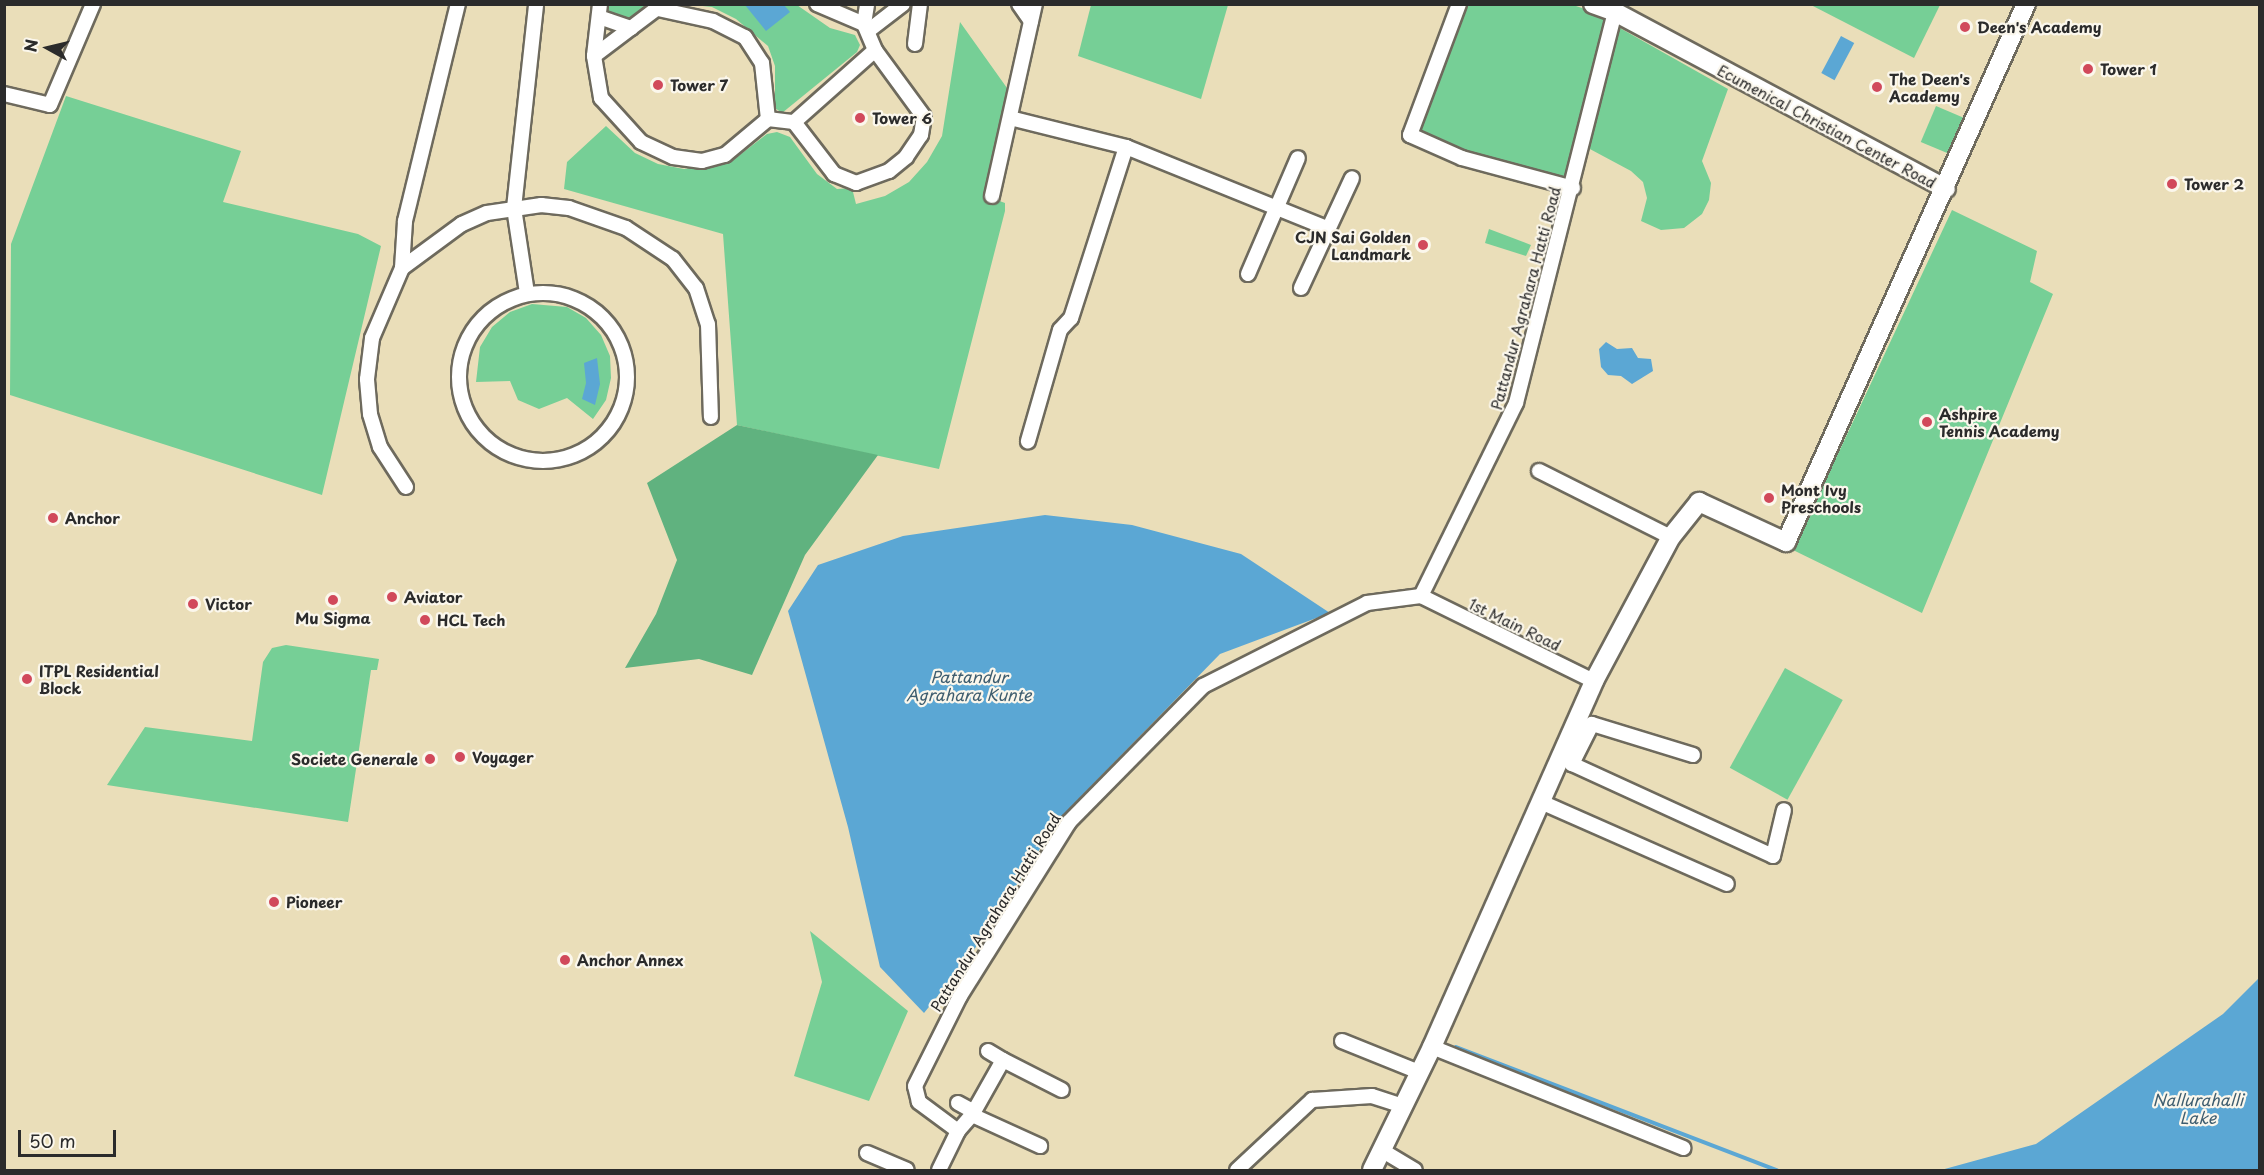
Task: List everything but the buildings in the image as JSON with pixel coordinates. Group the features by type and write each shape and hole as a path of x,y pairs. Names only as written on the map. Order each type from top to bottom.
{"street":[{"path":"4,94 50,105 93,4"},
{"path":"406,487 380,447 370,414 367,379 372,338 402,268 405,221 459,4"},
{"path":"527,293 514,208 537,4"},
{"path":"818,4 836,8 866,27"},
{"path":"631,28 600,11 594,56 601,98 641,142 657,152 702,161 724,155 768,119 794,122 834,174 845,181 868,181 906,157 921,135 924,117 875,50 866,27 867,4"},
{"path":"866,27 903,4"},
{"path":"915,44 920,4"},
{"path":"1019,4 1031,21"},
{"path":"992,196 1035,4"},
{"path":"1459,4 1410,135 1462,159 1573,188"},
{"name":"Ecumenical Christian Center Road","path":"1593,4 1615,12 1946,189 2026,4"},
{"path":"594,56 661,7 713,21 746,37 762,63 768,119"},
{"name":"Pattandur Agrahara Hatti Road","path":"958,1131 919,1102 915,1086 919,1072 984,957 1069,822 1097,790 1172,714 1216,677 1367,603 1421,596 1516,403 1573,188 1615,12"},
{"path":"794,122 875,50"},
{"path":"1010,118 1126,147 1329,229"},
{"path":"1028,441 1060,330 1071,318 1126,147"},
{"path":"1248,274 1298,158"},
{"path":"1301,288 1352,178"},
{"path":"1784,810 1773,856 1572,764 1576,740 1594,681 1671,537 1699,502 1786,542 1946,189"},
{"path":"402,268 462,224 487,213 514,208 541,205 599,216 626,228 673,259 696,288 708,324 711,417"},
{"path":"553,292 578,299 592,309 615,333 625,357 627,383 621,408 608,431 589,448 565,459 538,462 512,456 489,442 477,428 460,396 459,369 465,343 480,320 502,303 527,293 553,292"},
{"path":"1539,471 1671,537"},
{"name":"1st Main Road","path":"1421,596 1594,681"},
{"path":"1372,1170 1432,1047 1541,802 1576,740 1592,724 1693,755"},
{"path":"1541,802 1727,884"},
{"path":"1342,1041 1419,1072"},
{"path":"1432,1047 1683,1148"},
{"path":"988,1051 1062,1090"},
{"path":"939,1170 958,1131 973,1114 1004,1060"},
{"path":"1237,1170 1312,1100 1372,1096 1403,1106"},
{"path":"958,1103 973,1114 1040,1146"},
{"path":"1383,1151 1415,1170"},
{"path":"867,1153 907,1170"}],"green space":[{"path":"1811,4 1940,5 1914,58"},
{"path":"607,5 657,5 632,21 611,15"},
{"path":"693,5 797,5 830,28 855,35 860,45 857,52 782,113 775,108 775,66 768,46 736,19 712,7"},
{"path":"1091,5 1228,5 1201,99 1078,56"},
{"path":"1468,5 1573,5 1609,17 1566,180 1466,154 1419,135"},
{"path":"960,22 1007,88 983,195 1005,203 1005,211 939,469 737,425 723,234 564,189 567,162 606,126 635,153 658,164 684,169 732,161 767,134 777,132 790,137 817,174 837,189 852,188 856,204 885,196 909,182 927,162 942,136"},
{"path":"1618,27 1728,89 1702,161 1711,183 1709,200 1702,214 1684,228 1661,230 1641,221 1647,198 1643,182 1631,171 1588,148"},
{"path":"66,96 241,151 223,202 358,234 381,246 322,495 10,395 11,244"},
{"path":"1936,106 1964,118 1948,154 1921,142"},
{"name":"Ashpire Tennis Academy","path":"1952,210 2037,251 2030,282 2053,294 1922,613 1793,550"},
{"path":"1489,229 1531,245 1526,256 1485,243"},
{"path":"532,304 567,307 586,318 601,335 610,356 611,378 606,400 593,419 567,398 539,409 518,400 510,381 476,382 480,347 492,327 510,312"},
{"path":"737,425 878,455 805,555 752,675 699,659 625,668 656,614 677,560 647,483"},
{"path":"286,645 379,659 377,670 371,670 348,822 107,785 145,727 252,741 263,662 272,648"},
{"path":"1785,668 1843,700 1787,800 1730,768"},
{"path":"810,931 908,1011 869,1101 794,1076 822,982"}],"water":[{"path":"745,5 784,5 790,12 766,31"},
{"path":"1841,36 1854,43 1835,80 1821,73"},
{"path":"1606,342 1617,349 1632,348 1638,358 1651,359 1653,371 1632,384 1621,376 1608,375 1601,367 1599,349"},
{"path":"597,358 600,384 595,405 582,399 586,383 584,363"},
{"name":"Pattandur Agrahara Kunte","path":"1045,515 1132,525 1241,554 1330,613 1220,654 1060,818 970,956 924,1013 880,967 848,827 788,611 818,565 903,536"},
{"name":"Nallurahalli Lake","path":"2259,978 2259,1170 1941,1170 2036,1144 2223,1014"}],"waterway":[{"path":"1456,1047 1777,1170"}],"place":[{"name":"Deen's Academy","path":"1965,27"},
{"name":"Tower 1","path":"2088,69"},
{"name":"Tower 7","path":"658,85"},
{"name":"The Deen's Academy","path":"1877,87"},
{"name":"Tower 6","path":"860,118"},
{"name":"Tower 2","path":"2172,184"},
{"name":"CJN Sai Golden Landmark","path":"1423,245"},
{"name":"Ashpire Tennis Academy","path":"1927,422"},
{"name":"Mont Ivy Preschools","path":"1769,498"},
{"name":"Anchor","path":"53,518"},
{"name":"Aviator","path":"392,597"},
{"name":"Mu Sigma","path":"333,600"},
{"name":"Victor","path":"193,604"},
{"name":"HCL Tech","path":"425,620"},
{"name":"ITPL Residential Block","path":"27,679"},
{"name":"Voyager","path":"460,757"},
{"name":"Societe Generale","path":"430,759"},
{"name":"Pioneer","path":"274,902"},
{"name":"Anchor Annex","path":"565,960"}]}
